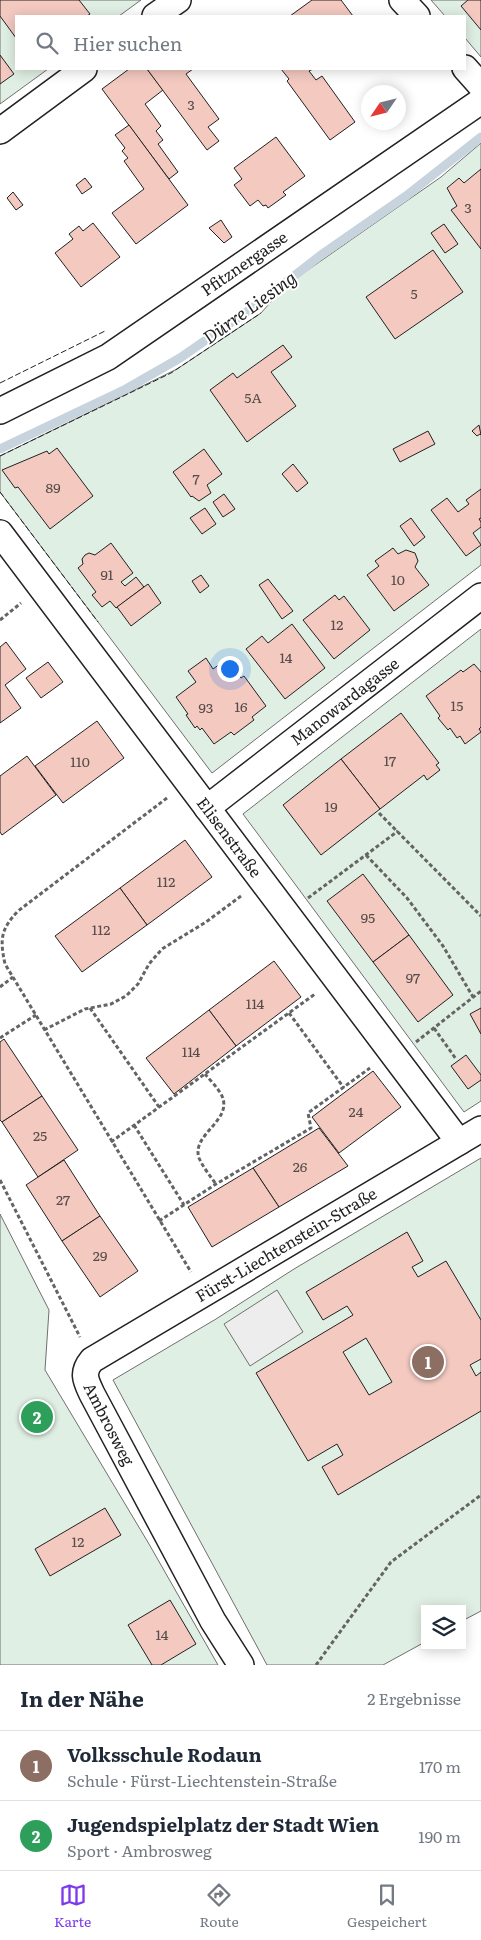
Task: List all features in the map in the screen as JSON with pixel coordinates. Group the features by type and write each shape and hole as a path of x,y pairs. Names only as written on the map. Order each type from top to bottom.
{"street":[{"path":"157,15 178,0"},
{"path":"402,0 416,15"},
{"path":"466,69 481,86"},
{"path":"0,131 83,70"},
{"name":"Pfitznergasse","path":"0,411 108,358 481,101"},
{"name":"Elisenstraße","path":"0,533 459,1142"},
{"name":"Manowardagasse","path":"207,808 481,596"},
{"name":"Fürst-Liechtenstein-Straße","path":"92,1360 481,1129"},
{"name":"Ambrosweg","path":"92,1360 86,1367 85,1378 92,1394 213,1621 241,1665"}],"path":[{"path":"188,783 18,911 8,921 2,932 1,947 5,964 12,977 203,1293"},
{"path":"379,813 481,916"},
{"path":"286,913 398,831"},
{"path":"366,855 407,898 443,946 473,997"},
{"path":"44,1030 90,1008 111,1004 126,996 138,984 149,964 162,949 222,910 261,880"},
{"path":"0,987 12,977"},
{"path":"111,1142 336,979"},
{"path":"159,1221 216,1184 311,1128 308,1113 434,1028 481,991"},
{"path":"90,1008 160,1106"},
{"path":"289,1013 344,1088"},
{"path":"0,1038 36,1015"},
{"path":"434,1028 456,1059"},
{"path":"205,1074 222,1097 220,1116 214,1126 203,1137 198,1153 204,1168 216,1184"},
{"path":"134,1125 184,1205"},
{"name":"Ambrosweg","path":"0,1180 92,1360"},
{"path":"316,1665 391,1562 481,1495"}],"green space":[{"path":"0,0 141,0 120,15 15,15 15,70 47,70 0,104"},
{"path":"431,0 481,0 481,57 466,39 466,15 444,15"},
{"path":"481,143 481,565 212,773 0,492 0,456 177,369 261,313 285,286 441,177"},
{"path":"481,629 481,1101 464,1112 243,814"},
{"path":"481,1158 481,1611 466,1619 466,1605 421,1605 421,1644 383,1665 267,1665 113,1380 216,1319 294,1269"},
{"path":"0,1214 49,1310 45,1370 149,1544 218,1665 0,1665"}],"shaded area":[{"path":"277,1290 303,1332 250,1366 224,1324"}],"building":[{"path":"0,0 79,0 90,14 15,15 15,37 0,16"},
{"path":"312,0 341,0 352,15 291,15"},
{"path":"468,0 481,0 481,30 461,6"},
{"path":"0,55 14,74 0,84"},
{"path":"128,70 148,70 163,90 145,104 161,126 156,131 163,140 158,144 178,172 169,179 102,89"},
{"path":"148,70 192,70 186,74 219,119 208,127 219,141 207,150"},
{"path":"282,70 311,70 309,71 316,80 322,76 355,122 330,140 287,81 289,79"},
{"path":"129,125 188,205 136,244 112,213 144,189 124,161 128,158 122,151 125,148 115,135"},
{"path":"276,137 305,176 283,192 286,195 268,208 266,205 263,206 258,200 250,206 234,185 242,179 234,168"},
{"path":"481,169 481,249 451,210 457,206 447,188 459,178 464,183"},
{"path":"85,178 92,187 82,194 76,185"},
{"path":"13,192 23,205 16,210 7,198"},
{"path":"221,220 232,237 224,243 209,228"},
{"path":"93,223 120,257 81,287 55,253 73,239 69,234 79,226 83,231"},
{"path":"444,224 458,244 445,253 431,233"},
{"path":"433,250 463,292 395,339 366,297"},
{"path":"283,345 292,357 271,372 296,406 247,442 210,390 233,373 237,378"},
{"path":"479,425 481,435 477,436 472,431"},
{"path":"428,431 435,444 400,462 393,449"},
{"path":"57,448 93,496 50,529 18,487 15,488 2,470 47,451 49,454"},
{"path":"204,449 222,474 207,485 211,493 199,501 191,497 173,472"},
{"path":"293,464 308,483 297,492 282,474"},
{"path":"481,489 481,518 479,519 481,527 473,533 481,545 466,556 431,510 447,498 458,512 469,504 466,500"},
{"path":"224,494 235,509 223,517 213,502"},
{"path":"205,508 216,524 202,534 190,518"},
{"path":"411,518 425,537 414,546 400,526"},
{"path":"111,543 133,573 121,582 125,586 136,577 144,587 116,608 110,601 102,607 92,595 96,592 78,568 83,564 82,559 85,555 89,553 95,555"},
{"path":"393,548 398,554 406,550 415,553 418,561 415,567 429,585 394,611 367,575 379,566 375,561"},
{"path":"201,575 209,586 200,593 192,581"},
{"path":"268,579 293,611 282,619 259,585"},
{"path":"148,584 161,603 131,626 117,607"},
{"path":"335,595 339,600 344,596 370,630 334,659 303,620"},
{"path":"292,624 325,668 285,699 246,649 262,636 268,643"},
{"path":"6,642 26,669 5,685 21,708 0,723 0,647"},
{"path":"206,658 213,669 227,659 241,678 244,676 266,706 252,717 254,720 234,735 231,732 214,744 202,728 200,730 197,726 195,728 176,697 196,682 188,671"},
{"path":"48,662 63,682 41,698 26,678"},
{"path":"474,664 481,672 481,727 479,729 481,732 465,744 460,736 457,738 450,728 448,730 438,718 440,716 426,696 461,670 463,672"},
{"path":"401,713 439,763 436,765 440,770 427,780 424,775 380,809 341,759"},
{"path":"97,721 124,758 63,803 35,766"},
{"path":"27,756 56,795 2,835 0,832 0,776"},
{"path":"341,759 380,809 321,855 283,805"},
{"path":"185,840 212,877 147,925 120,888"},
{"path":"363,874 409,935 373,962 327,901"},
{"path":"120,888 147,925 82,972 55,936"},
{"path":"409,935 453,995 418,1022 373,962"},
{"path":"274,961 301,997 236,1046 209,1010"},
{"path":"481,1008 481,1034 470,1014"},
{"path":"209,1010 236,1046 174,1094 146,1058"},
{"path":"4,1039 42,1096 2,1122 0,1120 0,1042"},
{"path":"466,1055 481,1075 481,1080 468,1089 451,1066"},
{"path":"373,1071 401,1107 339,1153 312,1117"},
{"path":"42,1096 78,1150 38,1177 2,1122"},
{"path":"319,1128 348,1166 279,1207 253,1168"},
{"path":"64,1160 100,1216 62,1241 26,1185"},
{"path":"253,1168 279,1207 212,1247 188,1207"},
{"path":"100,1216 138,1271 100,1297 62,1241"},
{"path":"407,1232 423,1261 412,1267 418,1277 446,1261 481,1320 481,1359 470,1365 476,1376 481,1372 481,1411 338,1495 322,1467 343,1455 337,1444 308,1461 256,1373 353,1315 347,1306 323,1320 306,1292","holes":["366,1338 392,1382 369,1395 343,1352"]},
{"path":"105,1508 121,1535 50,1576 35,1549"},
{"path":"170,1600 196,1644 161,1665 152,1665 128,1625"}],"waterway":[{"name":"Dürre Liesing","path":"0,449 126,389 180,358 258,304 321,255 406,196 481,137"}],"fence":[{"path":"0,456 171,373 261,313"},
{"path":"0,383 105,331"},
{"path":"0,492 98,622"}],"place":[{"name":"Volksschule Rodaun","path":"428,1362"},
{"name":"Jugendspielplatz der Stadt Wien","path":"37,1417"}]}
